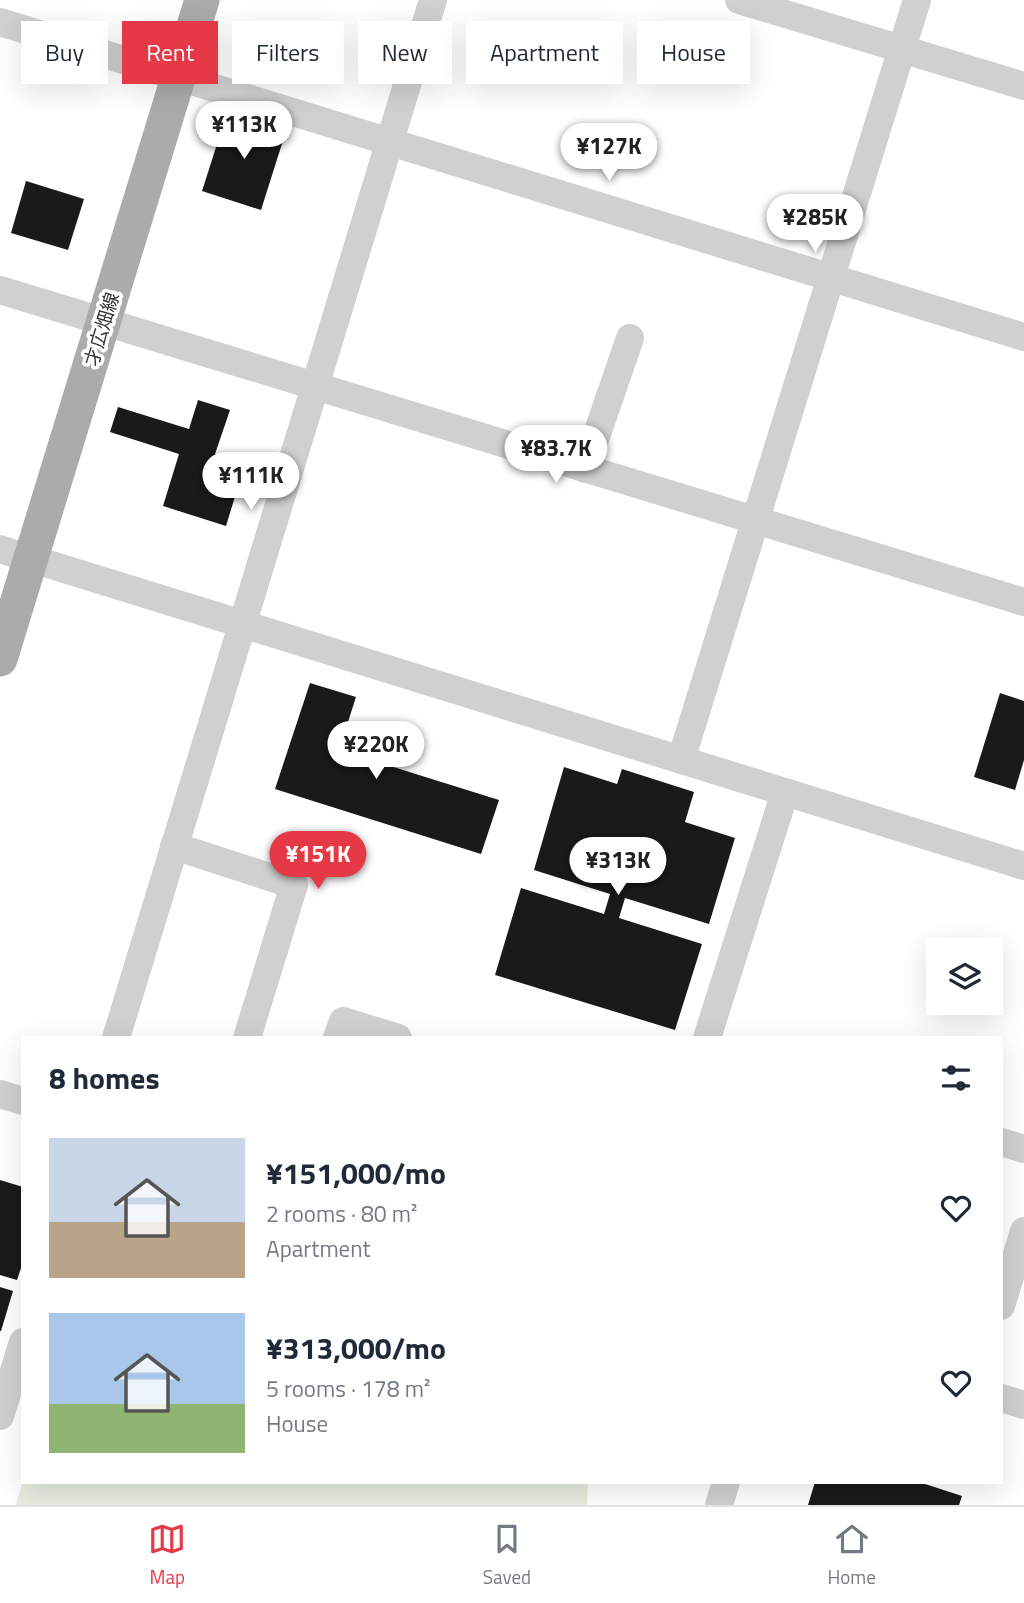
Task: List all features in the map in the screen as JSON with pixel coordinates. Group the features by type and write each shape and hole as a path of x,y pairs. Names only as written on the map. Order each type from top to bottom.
{"main road":[{"name":"才広畑線","path":"196,21 202,0"},
{"name":"才広畑線","path":"0,659 15,554 103,322 177,84"}],"street":[{"path":"117,1036 433,0"},
{"path":"739,0 1024,86"},
{"path":"681,760 833,278 917,0"},
{"path":"0,22 122,59"},
{"path":"205,84 1024,337"},
{"path":"0,290 1024,602"},
{"path":"585,468 630,338"},
{"path":"15,554 1024,866"},
{"path":"708,1036 785,792"},
{"path":"174,846 294,885 248,1036"},
{"path":"338,1036 344,1021 392,1036"},
{"path":"0,1094 21,1100"},
{"path":"1003,1143 1024,1149"},
{"path":"1003,1299 1021,1248"},
{"path":"0,1416 21,1348"},
{"path":"1003,1399 1024,1405"},
{"path":"719,1505 725,1484"}],"shaded area":[{"path":"22,1484 588,1484 587,1505 16,1505"}],"building":[{"path":"227,113 286,131 261,210 202,191"},
{"path":"26,181 84,199 68,250 11,233"},
{"path":"198,400 230,410 215,454 245,464 226,526 163,506 179,454 110,432 118,407 189,429"},
{"path":"310,683 356,697 339,750 499,800 481,854 275,789"},
{"path":"1000,693 1024,701 1024,760 1015,790 974,777"},
{"path":"564,767 617,784 622,769 694,792 685,822 735,838 709,924 625,898 619,918 702,944 675,1030 495,975 521,888 604,914 610,894 534,870"},
{"path":"0,1180 21,1186 21,1268 17,1280 0,1275"},
{"path":"0,1287 13,1291 1,1331 0,1331"},
{"path":"814,1484 925,1484 962,1496 959,1505 808,1505"}]}
